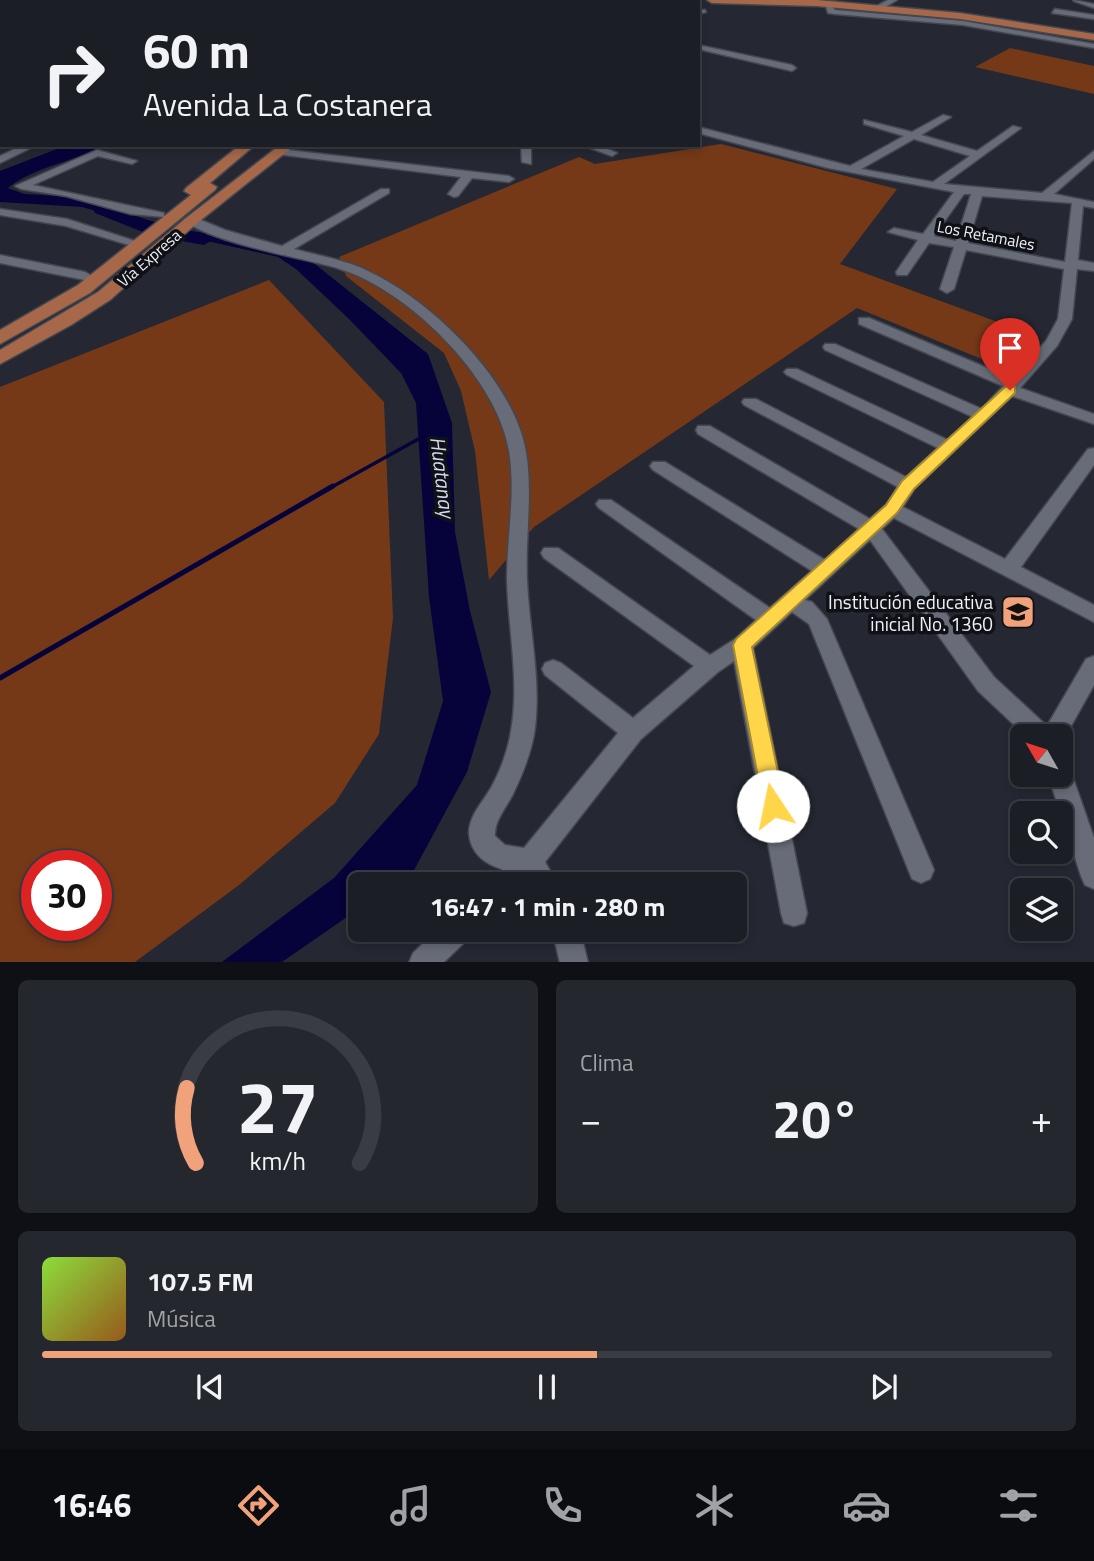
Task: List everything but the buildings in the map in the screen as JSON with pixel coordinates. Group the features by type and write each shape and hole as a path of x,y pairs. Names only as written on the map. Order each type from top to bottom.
{"main road":[{"path":"712,0 877,8 978,18 1094,37"},
{"name":"Vía Expresa","path":"176,218 247,147"},
{"name":"Vía Expresa","path":"0,338 84,289 263,147"},
{"name":"Vía Expresa","path":"0,328 143,243 282,147"},
{"name":"Vía Expresa","path":"0,350 96,293 143,243"},
{"name":"Vía Expresa","path":"0,358 104,296 143,243"}],"street":[{"path":"877,8 894,0"},
{"path":"1051,23 1058,0"},
{"path":"1076,0 1094,6"},
{"path":"827,4 831,11 835,12 963,23 1094,46"},
{"path":"1055,11 1094,17"},
{"path":"700,47 792,68"},
{"path":"853,169 946,117"},
{"path":"867,122 978,155"},
{"path":"936,185 1016,128"},
{"path":"518,872 633,732 710,666 742,645 892,509 908,485 1012,387 1052,343 1065,319 1082,204 1046,195 961,190 853,169 700,131"},
{"path":"0,160 28,147"},
{"path":"108,147 21,186 67,193 131,211 176,218 227,236 348,267 368,276 419,310 463,353 493,393 505,415 516,446 519,471 517,580 526,691 525,713 515,761 495,804 482,824 483,843 499,856 529,862 536,872"},
{"path":"282,147 509,179"},
{"path":"526,147 527,162"},
{"path":"593,147 612,153"},
{"path":"97,153 132,161"},
{"path":"1046,195 1094,153"},
{"path":"69,165 91,171"},
{"path":"454,194 469,174"},
{"path":"902,272 961,190"},
{"path":"284,250 385,191"},
{"path":"947,289 978,191"},
{"path":"0,212 67,223 143,243"},
{"name":"Los Retamales","path":"894,232 1094,267"},
{"path":"0,259 85,276"},
{"path":"864,321 1012,387 1094,419"},
{"path":"830,347 984,416"},
{"path":"792,372 950,447"},
{"path":"750,402 908,485"},
{"path":"704,430 870,527 986,684 1029,724"},
{"path":"1008,570 1094,453"},
{"path":"659,466 826,570"},
{"path":"605,504 769,618"},
{"path":"892,509 1094,614"},
{"path":"551,553 710,666"},
{"path":"789,603 805,608 817,619 921,870"},
{"path":"742,645 794,913"},
{"path":"1060,724 1094,665"},
{"path":"553,669 633,732"},
{"path":"1064,788 1094,876"},
{"path":"423,962 444,942"},
{"path":"569,942 574,962"}],"shaded area":[{"path":"1010,48 1094,66 1094,94 975,67"},
{"path":"721,144 897,189 840,264 1025,332 994,364 857,308 534,527 489,580 475,451 461,391 444,353 346,276 339,257 579,157 595,164"},
{"path":"269,280 384,402 393,618 379,734 335,803 239,885 135,962 0,962 0,387"}],"water":[{"path":"77,147 101,147 30,174 8,188 24,194 75,197 148,220 311,261 428,354 452,423 455,532 470,611 491,692 467,772 413,872 348,872 348,916 282,962 222,962 334,878 417,785 443,701 429,597 416,403 401,373 296,269 278,257 180,235 82,207 0,202 0,177"}],"waterway":[{"name":"Huatanay","path":"0,177 77,147"},
{"name":"Huatanay","path":"102,209 160,232 204,239"},
{"path":"330,488 422,437"},
{"path":"0,678 333,486"}],"place":[{"name":"Institución educativa inicial No. 1360","path":"1018,612"}],"route":[{"path":"773,806 742,645 892,509 908,485 1010,390"}]}
